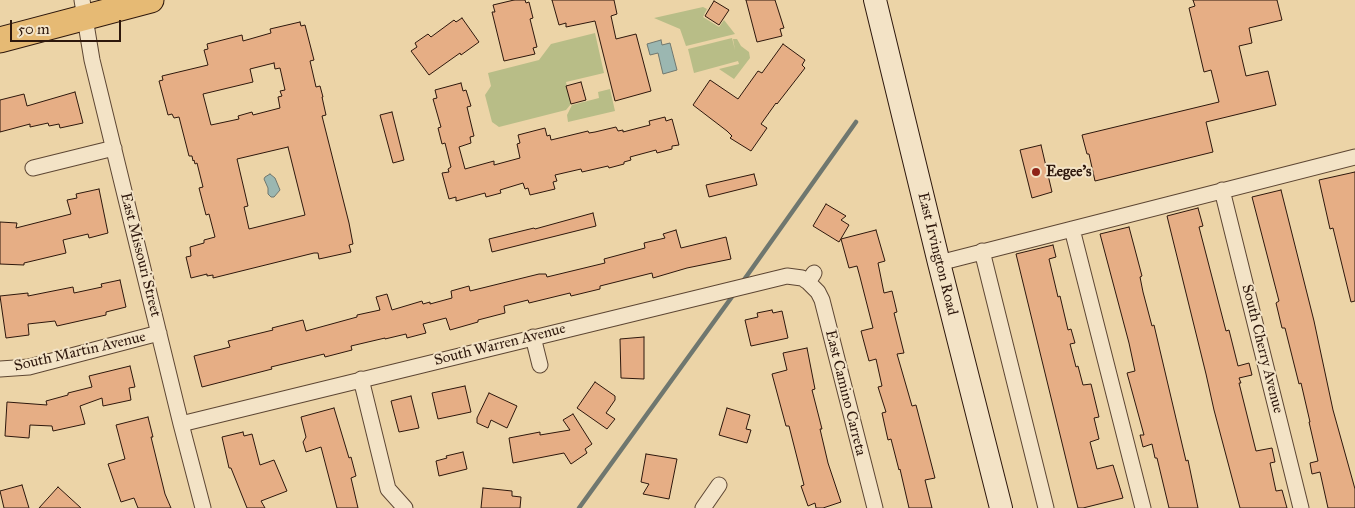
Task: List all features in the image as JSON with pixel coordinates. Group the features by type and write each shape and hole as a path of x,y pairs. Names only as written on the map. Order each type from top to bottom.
{"main road":[{"path":"0,40 83,9 151,0"},
{"name":"East Irvington Road","path":"875,0 1001,508"}],"street":[{"name":"East Missouri Street","path":"83,9 92,60 203,508"},
{"path":"33,168 114,148"},
{"path":"939,262 1355,157"},
{"name":"South Cherry Avenue","path":"1222,190 1301,508"},
{"path":"1072,229 1143,508"},
{"path":"982,251 1046,508"},
{"name":"South Warren Avenue","path":"181,424 787,276 811,277"},
{"name":"East Camino Carreta","path":"811,277 822,300 875,508"},
{"name":"South Martin Avenue","path":"0,368 29,367 159,333"},
{"path":"533,337 540,366"},
{"path":"361,379 388,489 406,508"},
{"path":"703,508 719,485"}],"green space":[{"path":"703,7 707,9 703,17 719,27 724,20 735,34 686,46 680,29 654,18"},
{"path":"595,33 604,73 566,82 571,104 566,110 499,127 492,122 485,95 491,86 488,73 539,60 551,44"},
{"path":"732,38 735,50 733,39 737,39 741,46 749,52 750,58 734,79 719,69 739,64 738,61 694,73 688,49"},
{"path":"610,89 615,111 568,122 567,115 572,105 599,98 598,92"}],"water":[{"path":"661,40 662,45 670,43 677,70 663,74 658,53 650,55 647,44"},
{"path":"270,174 275,178 280,190 274,197 268,194 268,188 264,179"}],"building":[{"path":"514,0 529,2 533,18 530,19 537,47 533,48 535,54 504,61 492,12 495,12 493,5"},
{"path":"552,0 614,0 617,14 611,16 616,39 636,34 651,91 615,101 595,21 566,27 566,23 559,25"},
{"path":"746,0 775,0 784,28 780,29 782,36 757,42"},
{"path":"1193,0 1277,0 1282,20 1249,28 1252,43 1239,46 1246,76 1268,71 1276,105 1206,122 1213,152 1095,181 1089,154 1087,154 1082,135 1219,102 1211,70 1204,72 1189,8 1195,6"},
{"path":"714,1 729,10 719,25 705,16"},
{"path":"462,18 479,42 429,75 411,51 417,47 415,43 428,34 431,37 454,20 456,22"},
{"path":"300,22 301,26 305,25 314,60 310,61 316,87 320,86 323,97 326,115 322,116 349,223 353,244 349,245 351,252 319,259 318,253 314,253 213,278 213,275 207,276 207,274 191,278 186,257 191,256 190,247 215,237 209,214 206,215 199,188 203,187 197,163 195,164 192,156 189,156 179,117 174,118 172,114 168,115 159,81 163,80 162,76 208,65 204,50 208,49 207,44 242,35 243,41 271,33 270,29","holes":["274,63 275,69 280,68 285,90 280,91 282,96 278,97 280,108 253,115 252,112 238,116 239,119 211,125 203,94 253,82 250,69","288,147 305,215 249,229 244,207 248,206 237,159"]},
{"path":"783,44 805,60 802,65 805,68 761,124 767,128 751,151 730,138 732,136 727,131 693,105 710,80 738,99 758,71 762,73"},
{"path":"581,82 586,100 571,104 566,86"},
{"path":"461,83 463,91 466,90 471,106 467,107 474,136 470,137 471,143 459,147 465,169 494,161 494,165 520,158 517,144 520,143 518,135 545,128 547,136 550,135 551,140 588,131 589,133 616,127 618,131 623,130 623,132 650,125 649,121 665,117 666,121 672,119 679,145 657,153 656,150 630,157 631,160 624,162 624,164 609,168 608,166 582,172 581,169 555,175 557,181 553,182 555,189 530,195 528,188 525,189 523,183 500,190 501,193 486,197 485,193 456,201 456,197 449,199 442,173 449,172 448,169 451,167 445,143 442,144 438,128 441,127 433,99 437,98 435,90"},
{"path":"75,92 83,123 60,128 59,124 49,126 48,123 30,127 30,124 0,132 0,100 24,94 27,106"},
{"path":"392,112 404,160 393,163 380,115"},
{"name":"Eegee's","path":"1041,145 1052,192 1032,198 1020,150"},
{"path":"1355,172 1355,301 1351,302 1333,228 1330,229 1319,180"},
{"path":"754,174 757,185 709,197 706,185"},
{"path":"99,189 108,233 89,238 88,234 63,240 66,253 24,263 24,265 0,264 0,222 17,223 16,228 71,214 67,200 77,198 76,194"},
{"path":"1281,190 1314,321 1333,410 1355,489 1355,508 1328,508 1320,472 1312,474 1310,463 1318,461 1310,422 1285,328 1282,328 1276,303 1279,301 1252,197"},
{"path":"826,204 846,216 841,220 849,225 839,242 813,226"},
{"path":"1198,208 1203,226 1199,227 1226,331 1229,330 1238,366 1249,363 1252,375 1239,378 1241,383 1239,383 1256,451 1272,448 1275,462 1270,463 1276,491 1282,490 1287,508 1240,508 1167,216"},
{"path":"593,213 596,226 492,252 489,239"},
{"path":"1129,227 1142,276 1140,277 1143,292 1152,326 1154,325 1198,508 1169,508 1152,444 1143,447 1140,435 1144,435 1127,373 1135,371 1100,234"},
{"path":"676,230 681,248 726,237 731,259 687,268 653,278 652,273 600,286 600,289 571,296 570,293 529,303 528,300 504,306 505,313 450,330 446,318 423,324 426,333 407,338 406,334 351,346 352,350 325,357 324,354 271,367 272,369 202,387 194,356 230,347 228,341 273,330 272,328 303,320 306,331 357,317 357,315 380,310 376,297 387,294 392,310 422,301 423,304 430,302 430,304 452,298 451,291 469,286 470,291 539,274 546,274 547,277 605,263 604,259 645,248 644,243 665,238 663,234"},
{"path":"876,230 885,261 878,263 884,293 892,291 897,312 894,313 904,353 897,354 912,406 916,405 935,478 925,480 932,508 909,508 900,469 891,439 888,440 882,413 886,412 878,387 882,386 876,359 869,361 861,331 873,328 857,266 849,268 841,239"},
{"path":"1053,245 1056,257 1049,259 1068,330 1071,329 1075,343 1070,344 1076,367 1078,366 1083,385 1091,384 1099,417 1094,418 1099,439 1090,442 1097,469 1113,465 1123,498 1083,508 1078,508 1016,254"},
{"path":"120,280 126,307 106,312 106,315 57,326 55,321 28,324 29,335 6,338 0,296 28,293 28,296 73,287 74,293 102,287 101,284"},
{"path":"772,310 773,313 782,311 788,338 751,346 745,320 758,317 757,313"},
{"path":"644,337 644,379 621,378 620,339"},
{"path":"807,348 815,389 812,390 822,429 820,429 828,463 841,502 823,508 816,508 815,503 808,506 801,486 804,485 789,426 786,426 772,374 787,370 783,353"},
{"path":"130,366 135,387 129,388 131,400 103,406 102,398 80,406 85,424 53,431 52,426 30,425 29,438 5,436 7,402 47,405 46,401 92,387 89,376"},
{"path":"595,382 615,396 615,400 606,413 615,419 607,429 577,408"},
{"path":"465,386 471,412 438,419 432,393"},
{"path":"489,393 517,406 507,428 491,420 488,428 477,423 477,418"},
{"path":"411,396 419,428 399,432 391,401"},
{"path":"334,408 356,476 351,478 358,508 337,508 321,447 306,452 303,442 306,437 301,417"},
{"path":"727,408 750,415 746,429 751,430 747,443 719,435"},
{"path":"573,414 592,444 585,449 587,453 571,464 564,453 513,463 509,438 540,432 540,435 570,430 563,420"},
{"path":"148,417 165,494 171,508 138,508 134,498 121,502 108,464 125,459 116,425"},
{"path":"243,432 244,436 252,434 260,465 274,460 287,491 261,501 265,508 247,508 231,468 229,468 222,437"},
{"path":"463,452 467,469 439,476 436,461 447,458 446,456"},
{"path":"646,454 677,459 669,499 643,494 649,484 641,482"},
{"path":"22,485 29,508 4,508 0,491"},
{"path":"58,487 81,508 39,508"},
{"path":"483,488 512,491 512,496 521,497 520,508 481,508"}],"waterway":[{"path":"741,284 856,122"},
{"path":"579,508 734,294"}],"place":[{"name":"Eegee's","path":"1036,172"}]}
